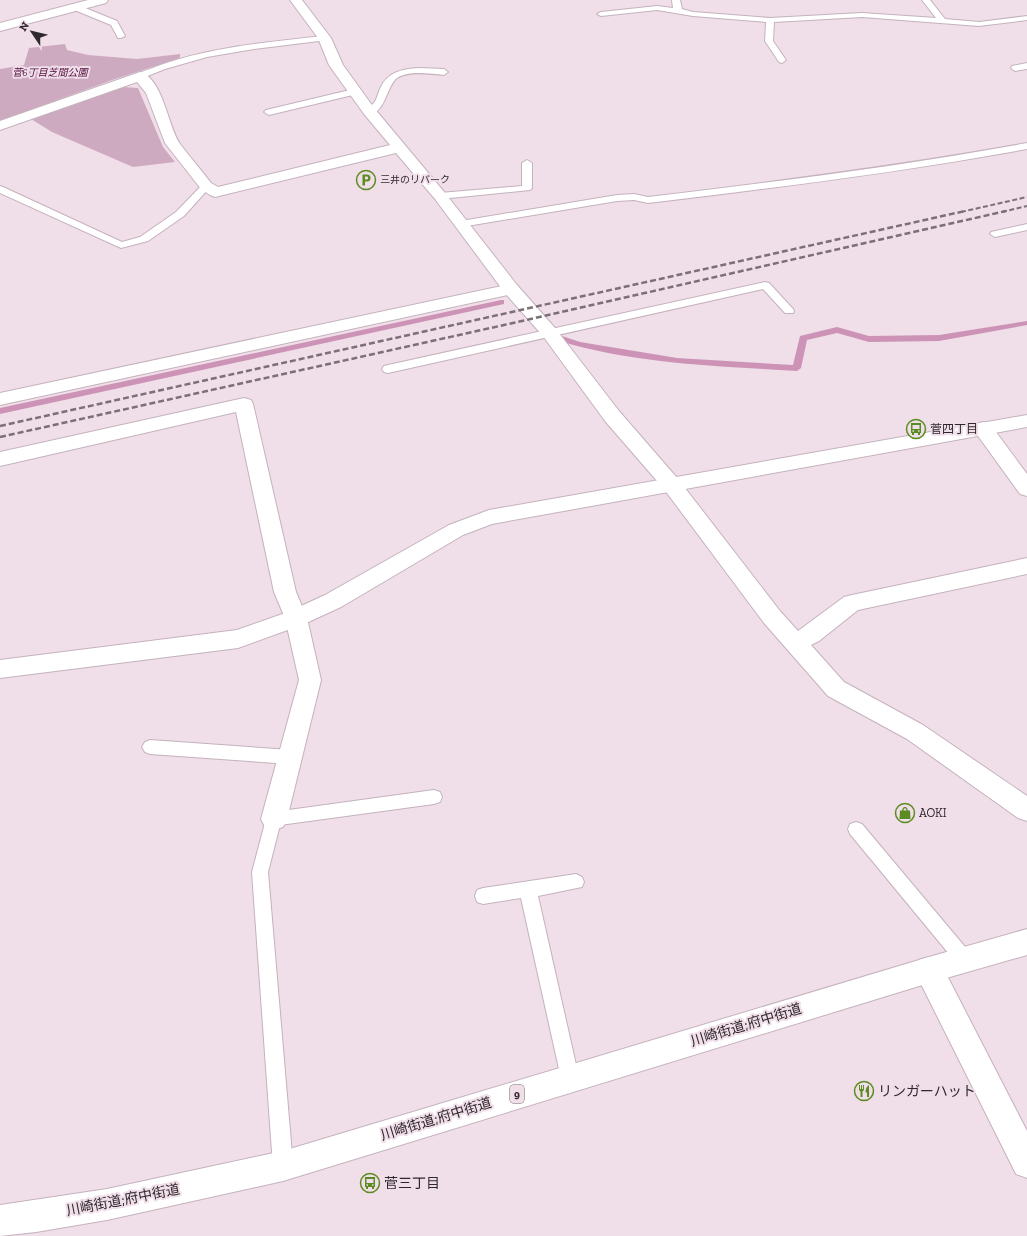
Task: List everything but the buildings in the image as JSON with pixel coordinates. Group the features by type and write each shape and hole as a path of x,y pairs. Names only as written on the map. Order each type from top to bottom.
{"street":[{"path":"0,27 102,0"},
{"path":"296,0 324,38 336,65 354,92 398,148 440,196 511,289 549,332 612,416 671,484 772,617 794,643 836,689 915,732 1027,810"},
{"path":"0,126 140,76 153,92 172,143 206,186 215,192 398,148"},
{"path":"0,399 511,289"},
{"path":"0,459 244,404 284,592 296,618 310,680 274,819"},
{"path":"0,669 238,639 296,618 333,601 456,530 489,518 1027,421"},
{"path":"983,429 1027,489"},
{"path":"794,643 811,635 852,603 1027,566"},
{"name":"川崎街道;府中街道","path":"0,1221 91,1207 283,1166 570,1078 1027,942"},
{"path":"929,970 1027,1163"}],"lane":[{"path":"676,0 678,12"},
{"path":"926,0 943,22"},
{"path":"75,7 114,23 121,36"},
{"path":"601,14 658,8 678,12 770,20 862,15 979,24 1027,18"},
{"path":"770,20 769,41 782,60"},
{"path":"140,76 181,61 216,53 324,38"},
{"path":"1015,68 1027,66"},
{"path":"369,111 378,106 386,82 393,75 410,71 444,72"},
{"path":"269,112 354,92"},
{"path":"461,224 617,198 648,200 748,188 962,159 1027,146"},
{"path":"440,196 527,188 527,163"},
{"path":"0,189 121,245 144,239 150,235 180,214 206,186"},
{"path":"995,234 1027,227"},
{"path":"388,369 765,285 789,311"},
{"path":"150,747 290,757"},
{"path":"283,1166 260,872 274,819 434,797"},
{"path":"856,829 965,960"},
{"path":"484,896 576,882"},
{"path":"528,890 570,1078"}],"green space":[{"name":"菅6丁目芝間公園","path":"65,44 67,50 88,55 137,59 180,54 180,58 115,79 0,121 0,69 24,65 29,48"},
{"path":"123,87 138,88 163,147 175,162 133,167 52,132 31,119"}],"waterway":[{"path":"0,411 501,302"},
{"path":"562,339 579,344 677,361 797,368 803,338 837,330 869,339 939,338 1027,323"}],"railway":[{"path":"961,212 1027,197"},
{"path":"1002,212 1027,206"},
{"path":"0,426 965,211"},
{"path":"0,437 1006,211"}],"place":[{"name":"三井のリパーク","path":"366,180"},
{"name":"菅四丁目","path":"916,429"},
{"name":"AOKI","path":"905,813"},
{"name":"リンガーハット","path":"864,1091"},
{"name":"菅三丁目","path":"370,1183"}]}
